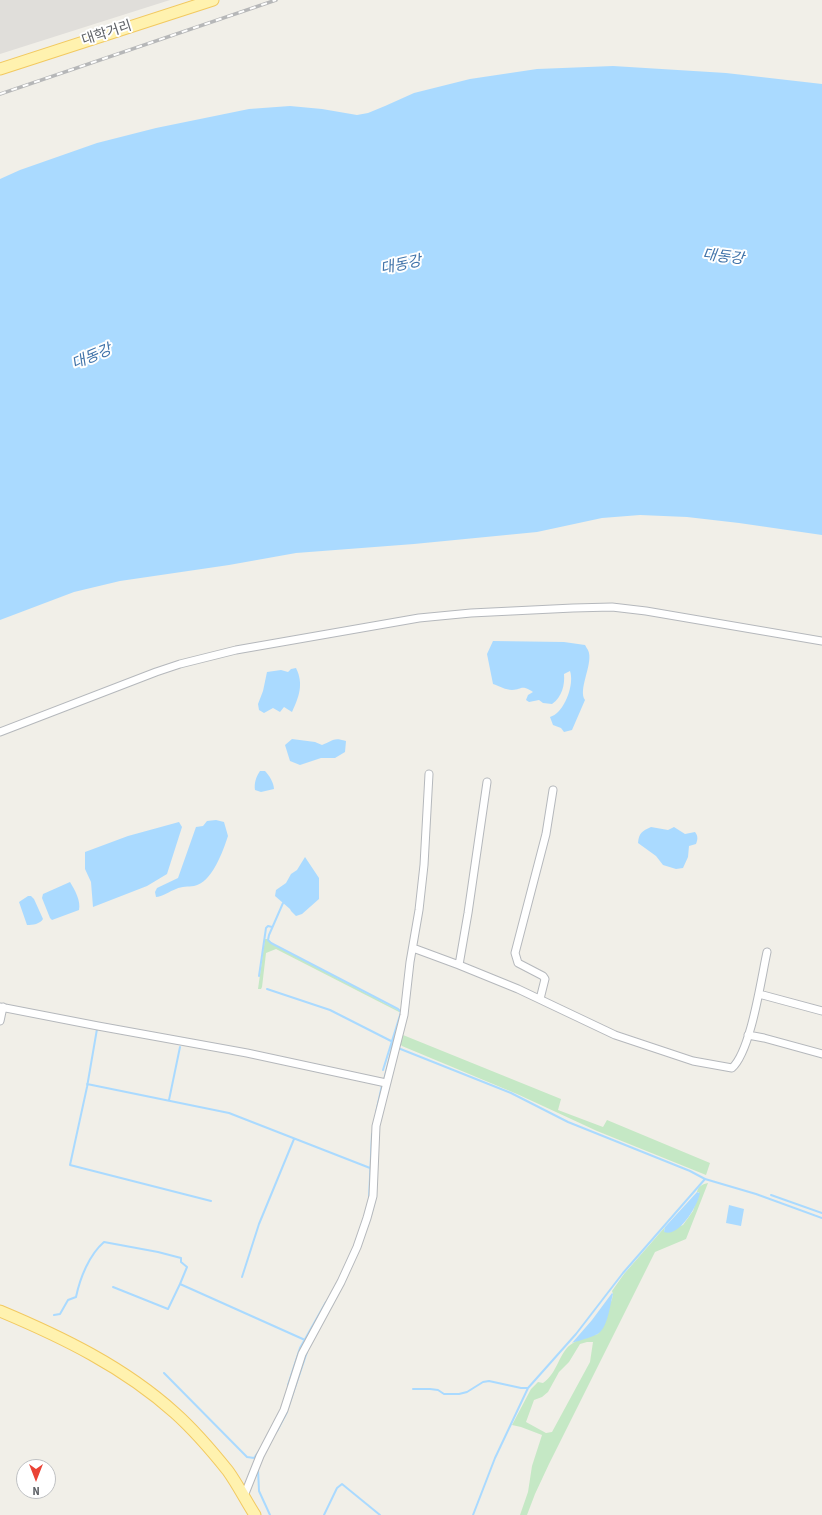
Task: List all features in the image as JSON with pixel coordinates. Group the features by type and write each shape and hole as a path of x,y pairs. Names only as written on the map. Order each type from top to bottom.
{"main road":[{"name":"대학거리","path":"0,69 213,0"},
{"path":"0,1311 86,1350 124,1373 150,1392 175,1413 205,1444 229,1473 255,1515"}],"street":[{"path":"0,732 180,664 236,650 419,618 471,613 612,607 646,610 822,641"},
{"path":"244,1496 260,1456 284,1410 302,1354 341,1282 357,1247 367,1218 372,1196 376,1126 404,1015 412,948 419,910 424,865 428,774"},
{"path":"459,965 487,782"},
{"path":"540,999 545,979 518,963 515,953 546,834 553,790"},
{"path":"412,948 459,965 540,999 615,1035 693,1061 724,1068 732,1068 737,1063 748,1035 759,994 759,986 767,952"},
{"path":"759,994 822,1011"},
{"path":"0,1021 1,1007 247,1053 386,1083"},
{"path":"748,1035 822,1054"}],"shaded area":[{"path":"0,0 170,0 0,54"}],"green space":[{"path":"265,939 400,1011 399,1012 276,949 266,953 262,987 261,989 258,989"},
{"path":"403,1035 561,1099 558,1110 603,1127 607,1120 710,1163 706,1175 597,1131 517,1094 402,1046 400,1044"},
{"path":"708,1183 686,1239 655,1252 549,1464 527,1515 520,1515 528,1492 532,1466 542,1435 512,1425 531,1389 538,1382 543,1383 548,1379 568,1347 588,1336 598,1334 612,1299 612,1291 624,1274 665,1227 664,1232 683,1225 693,1211 699,1192 697,1192 698,1188","holes":["593,1342 590,1362 552,1432 546,1433 526,1422 534,1400 542,1397 548,1392 559,1372 569,1362 580,1344"]}],"water":[{"name":"대동강","path":"613,66 726,73 822,84 822,535 687,517 640,515 602,518 537,532 414,544 296,553 229,565 120,581 74,592 0,620 0,179 20,170 97,143 156,128 249,109 290,106 322,109 357,115 368,113 414,93 470,79 537,69"},
{"path":"493,641 564,642 585,645 589,652 589,664 583,690 585,700 572,730 564,732 561,728 553,725 550,717 558,712 567,698 571,681 570,671 564,674 562,690 558,698 552,704 543,703 539,700 529,702 526,700 528,695 533,692 529,690 524,688 510,690 493,684 487,654"},
{"path":"296,668 300,680 300,690 292,712 284,707 280,712 273,708 264,713 259,710 258,704 263,691 267,672 281,670 288,672 291,669"},
{"path":"292,739 315,742 322,745 338,739 346,741 345,752 335,758 321,758 300,765 290,761 285,745"},
{"path":"260,771 265,771 272,782 274,789 261,792 255,790 257,776"},
{"path":"216,820 224,822 228,836 220,858 211,873 200,884 178,888 156,897 155,892 157,888 178,878 196,827 203,826 207,821"},
{"path":"179,822 182,827 167,874 147,886 93,907 91,882 85,869 85,852 128,836"},
{"path":"651,827 668,830 674,827 685,834 695,832 697,842 696,844 689,846 688,857 683,868 676,869 663,865 656,856 638,843 639,837 642,833"},
{"path":"305,857 319,878 319,899 302,914 296,916 275,896 276,890 286,883 291,874 297,870"},
{"path":"70,882 76,892 79,910 52,920 42,898 43,894"},
{"path":"28,896 31,896 34,899 43,919 32,925 27,925 19,902"},
{"path":"697,1192 700,1193 696,1205 687,1219 676,1230 670,1233 664,1232 665,1227"},
{"path":"729,1205 744,1209 741,1226 726,1223"},
{"path":"612,1293 608,1315 605,1326 602,1330 594,1336 572,1343 592,1320"}],"waterway":[{"path":"283,903 269,935 268,940 271,943 398,1009 402,1013"},
{"path":"259,976 266,928 268,926 272,927"},
{"path":"267,989 330,1010 393,1042"},
{"path":"383,1070 401,1012"},
{"path":"97,1029 87,1087 70,1165 211,1201"},
{"path":"384,1080 395,1036"},
{"path":"169,1100 180,1047"},
{"path":"398,1048 511,1093 568,1122 690,1171 705,1179"},
{"path":"87,1084 229,1113 370,1168"},
{"path":"376,1113 382,1085"},
{"path":"369,1199 372,1134"},
{"path":"242,1277 259,1224 294,1139"},
{"path":"473,1515 495,1458 528,1388 576,1334 623,1273 705,1179 756,1194 822,1218"},
{"path":"771,1195 822,1213"},
{"path":"371,1215 375,1200"},
{"path":"54,1315 60,1314 68,1300 76,1297 86,1267 94,1253 104,1242 181,1258 181,1262 187,1267 180,1284"},
{"path":"113,1287 168,1309 180,1284 305,1340"},
{"path":"288,1385 300,1348 326,1302"},
{"path":"288,1408 307,1352"},
{"path":"164,1373 247,1457 254,1458 259,1451"},
{"path":"413,1389 430,1389 438,1390 444,1394 459,1394 467,1392 483,1382 489,1381 521,1388 528,1388"},
{"path":"277,1431 287,1412"},
{"path":"258,1469 259,1491 270,1515"},
{"path":"324,1515 337,1488 342,1484 380,1515"}],"railway":[{"path":"0,94 276,0"}]}
